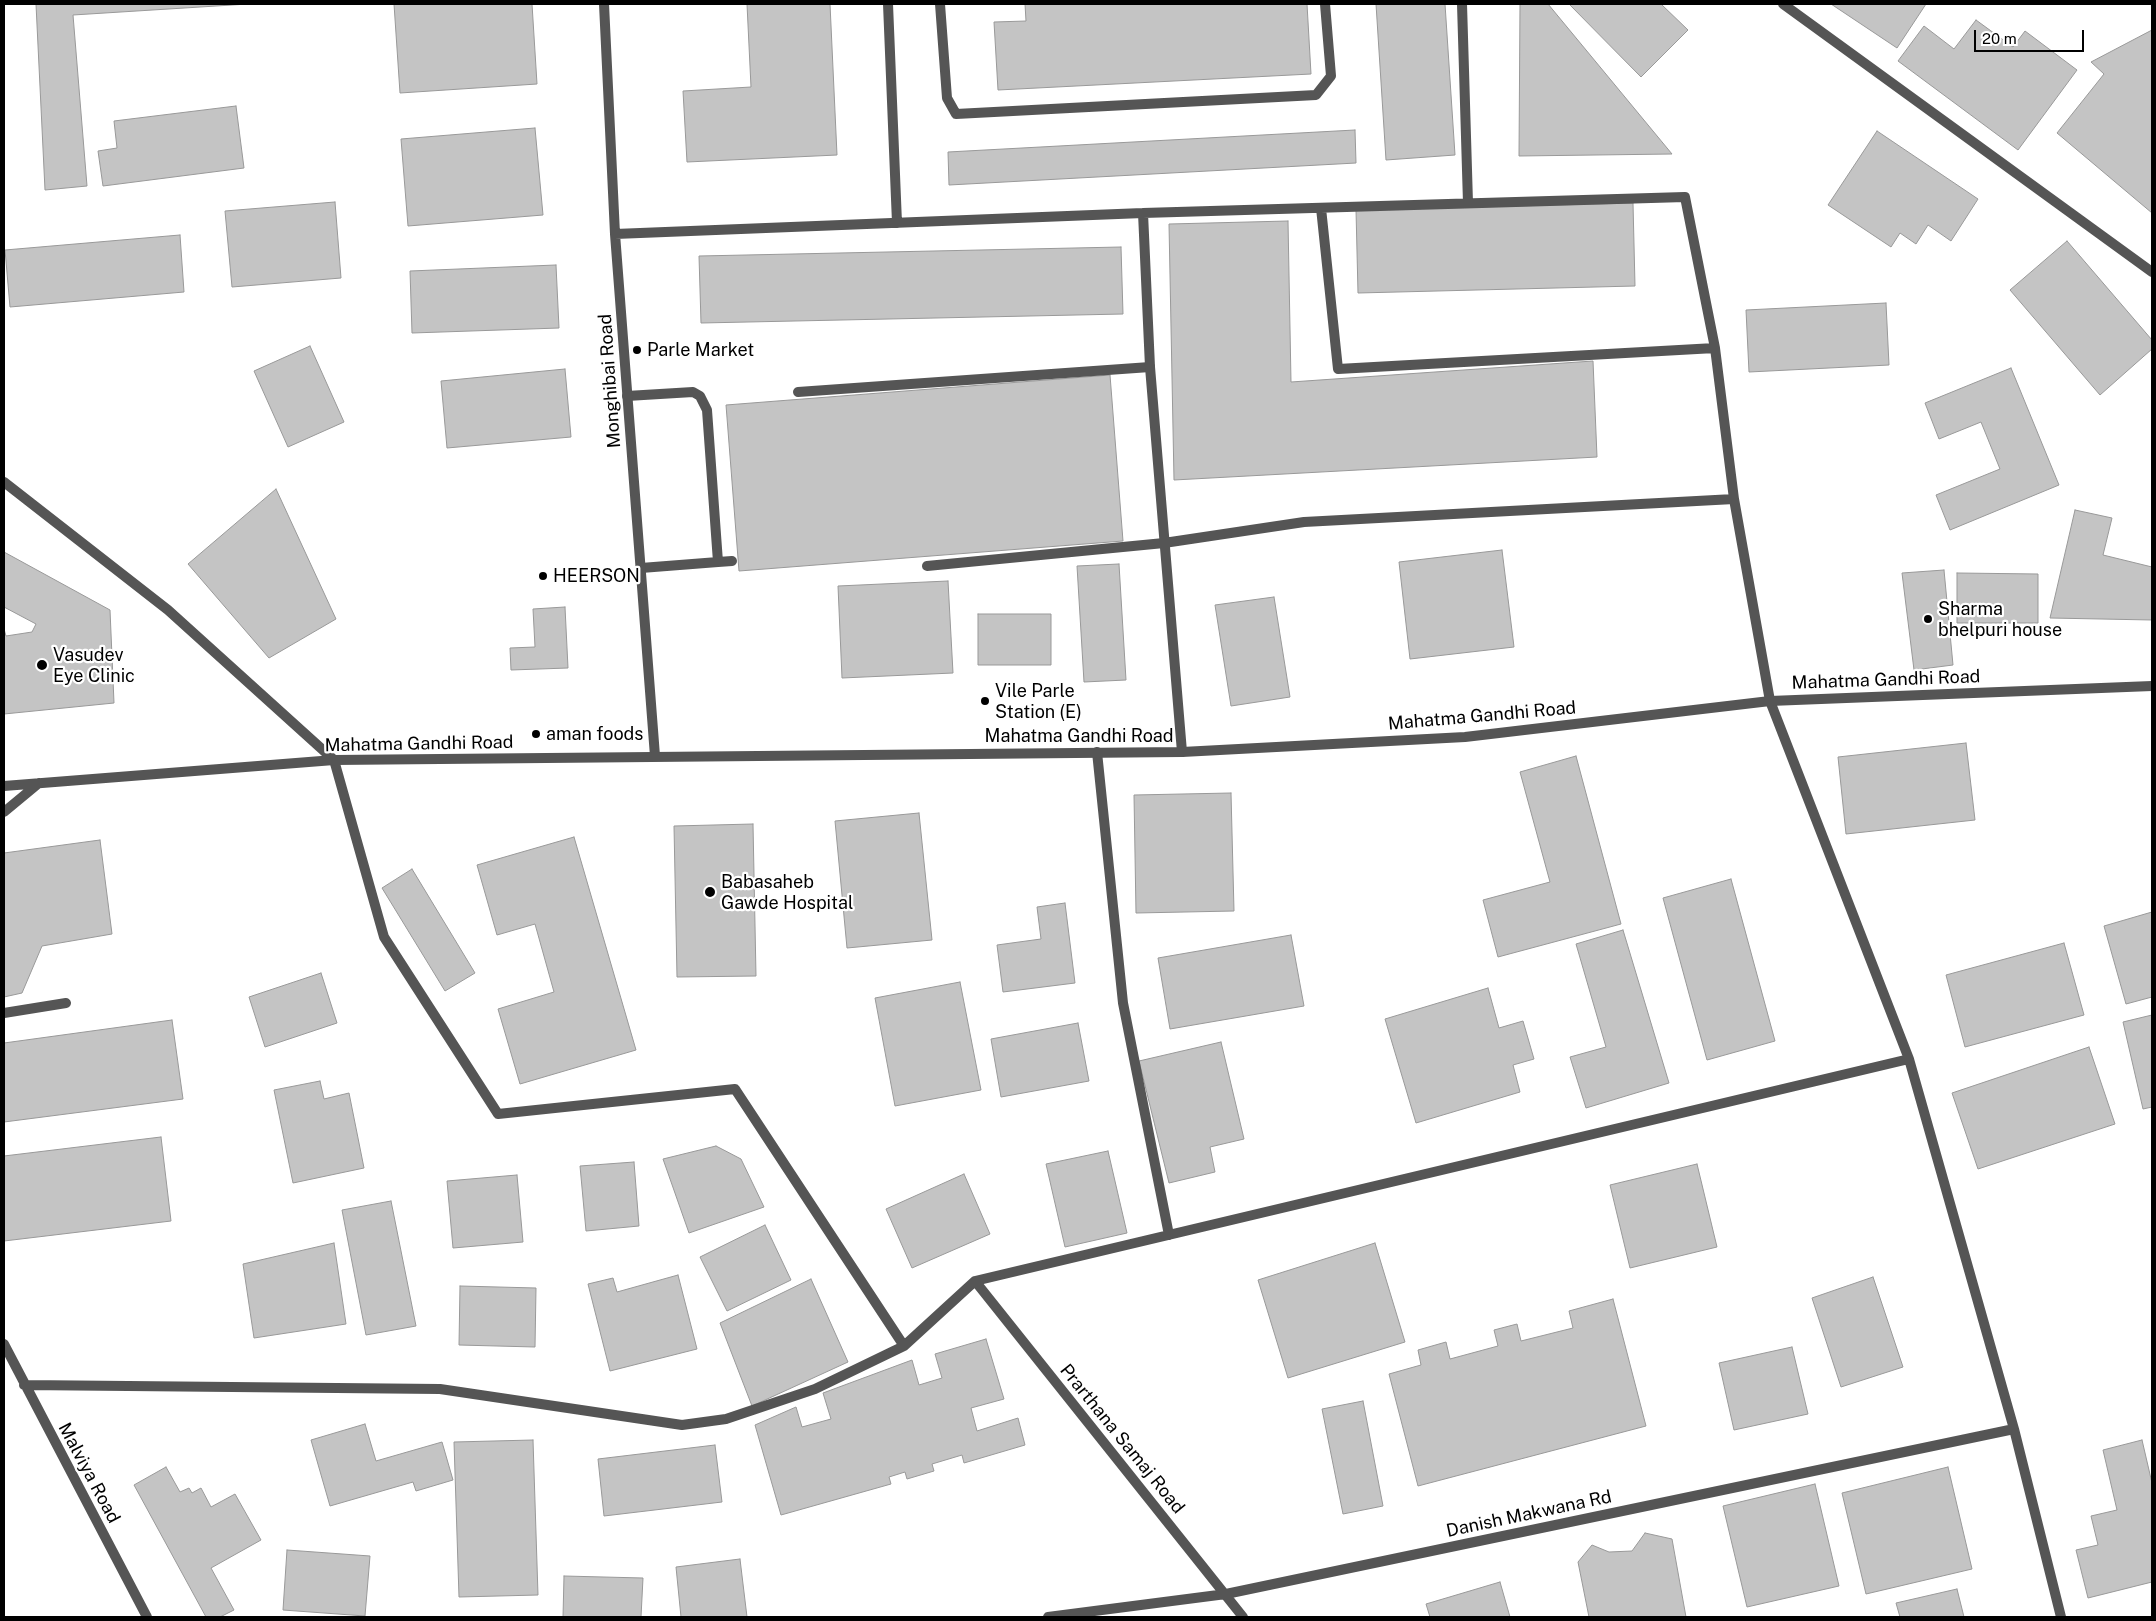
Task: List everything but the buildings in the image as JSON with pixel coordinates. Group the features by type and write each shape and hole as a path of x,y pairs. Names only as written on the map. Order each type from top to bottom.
{"street":[{"name":"Monghibai Road","path":"604,4 615,234 656,756"},
{"path":"888,4 897,223"},
{"path":"940,4 947,98 956,114 1316,95 1331,76 1325,4"},
{"path":"1462,4 1468,203"},
{"path":"1783,4 2152,272"},
{"path":"615,234 1143,213 1685,197 1715,348 1734,499 1770,701 1909,1059 2014,1429 2061,1617"},
{"path":"1321,208 1338,369 1715,348"},
{"path":"1143,213 1150,367 1182,752"},
{"path":"798,392 1150,367"},
{"path":"627,396 693,392 705,402 718,562"},
{"path":"4,482 168,610 334,760 384,937 498,1114 734,1089 904,1346"},
{"path":"927,566 1164,543 1304,522 1734,499"},
{"path":"641,568 732,561"},
{"name":"Mahatma Gandhi Road","path":"4,786 334,760 1182,752 1465,737 1770,701 2152,686"},
{"path":"1097,752 1123,1004 1169,1236"},
{"path":"4,812 39,783"},
{"path":"4,1013 66,1003"},
{"path":"24,1385 440,1388 682,1425 726,1419 815,1390 904,1346 975,1281 1909,1059"},
{"name":"Prarthana Samaj Road","path":"975,1281 1243,1617"},
{"name":"Malviya Road","path":"4,1344 147,1617"},
{"name":"Danish Makwana Rd","path":"1048,1617 1226,1594 2014,1429"}],"place":[{"name":"Parle Market","path":"637,350"},
{"name":"HEERSON","path":"543,576"},
{"name":"Sharma bhelpuri house","path":"1928,619"},
{"name":"Vasudev Eye Clinic","path":"42,665"},
{"name":"Vile Parle Station (E)","path":"985,701"},
{"name":"aman foods","path":"536,734"},
{"name":"Babasaheb Gawde Hospital","path":"710,892"}]}
